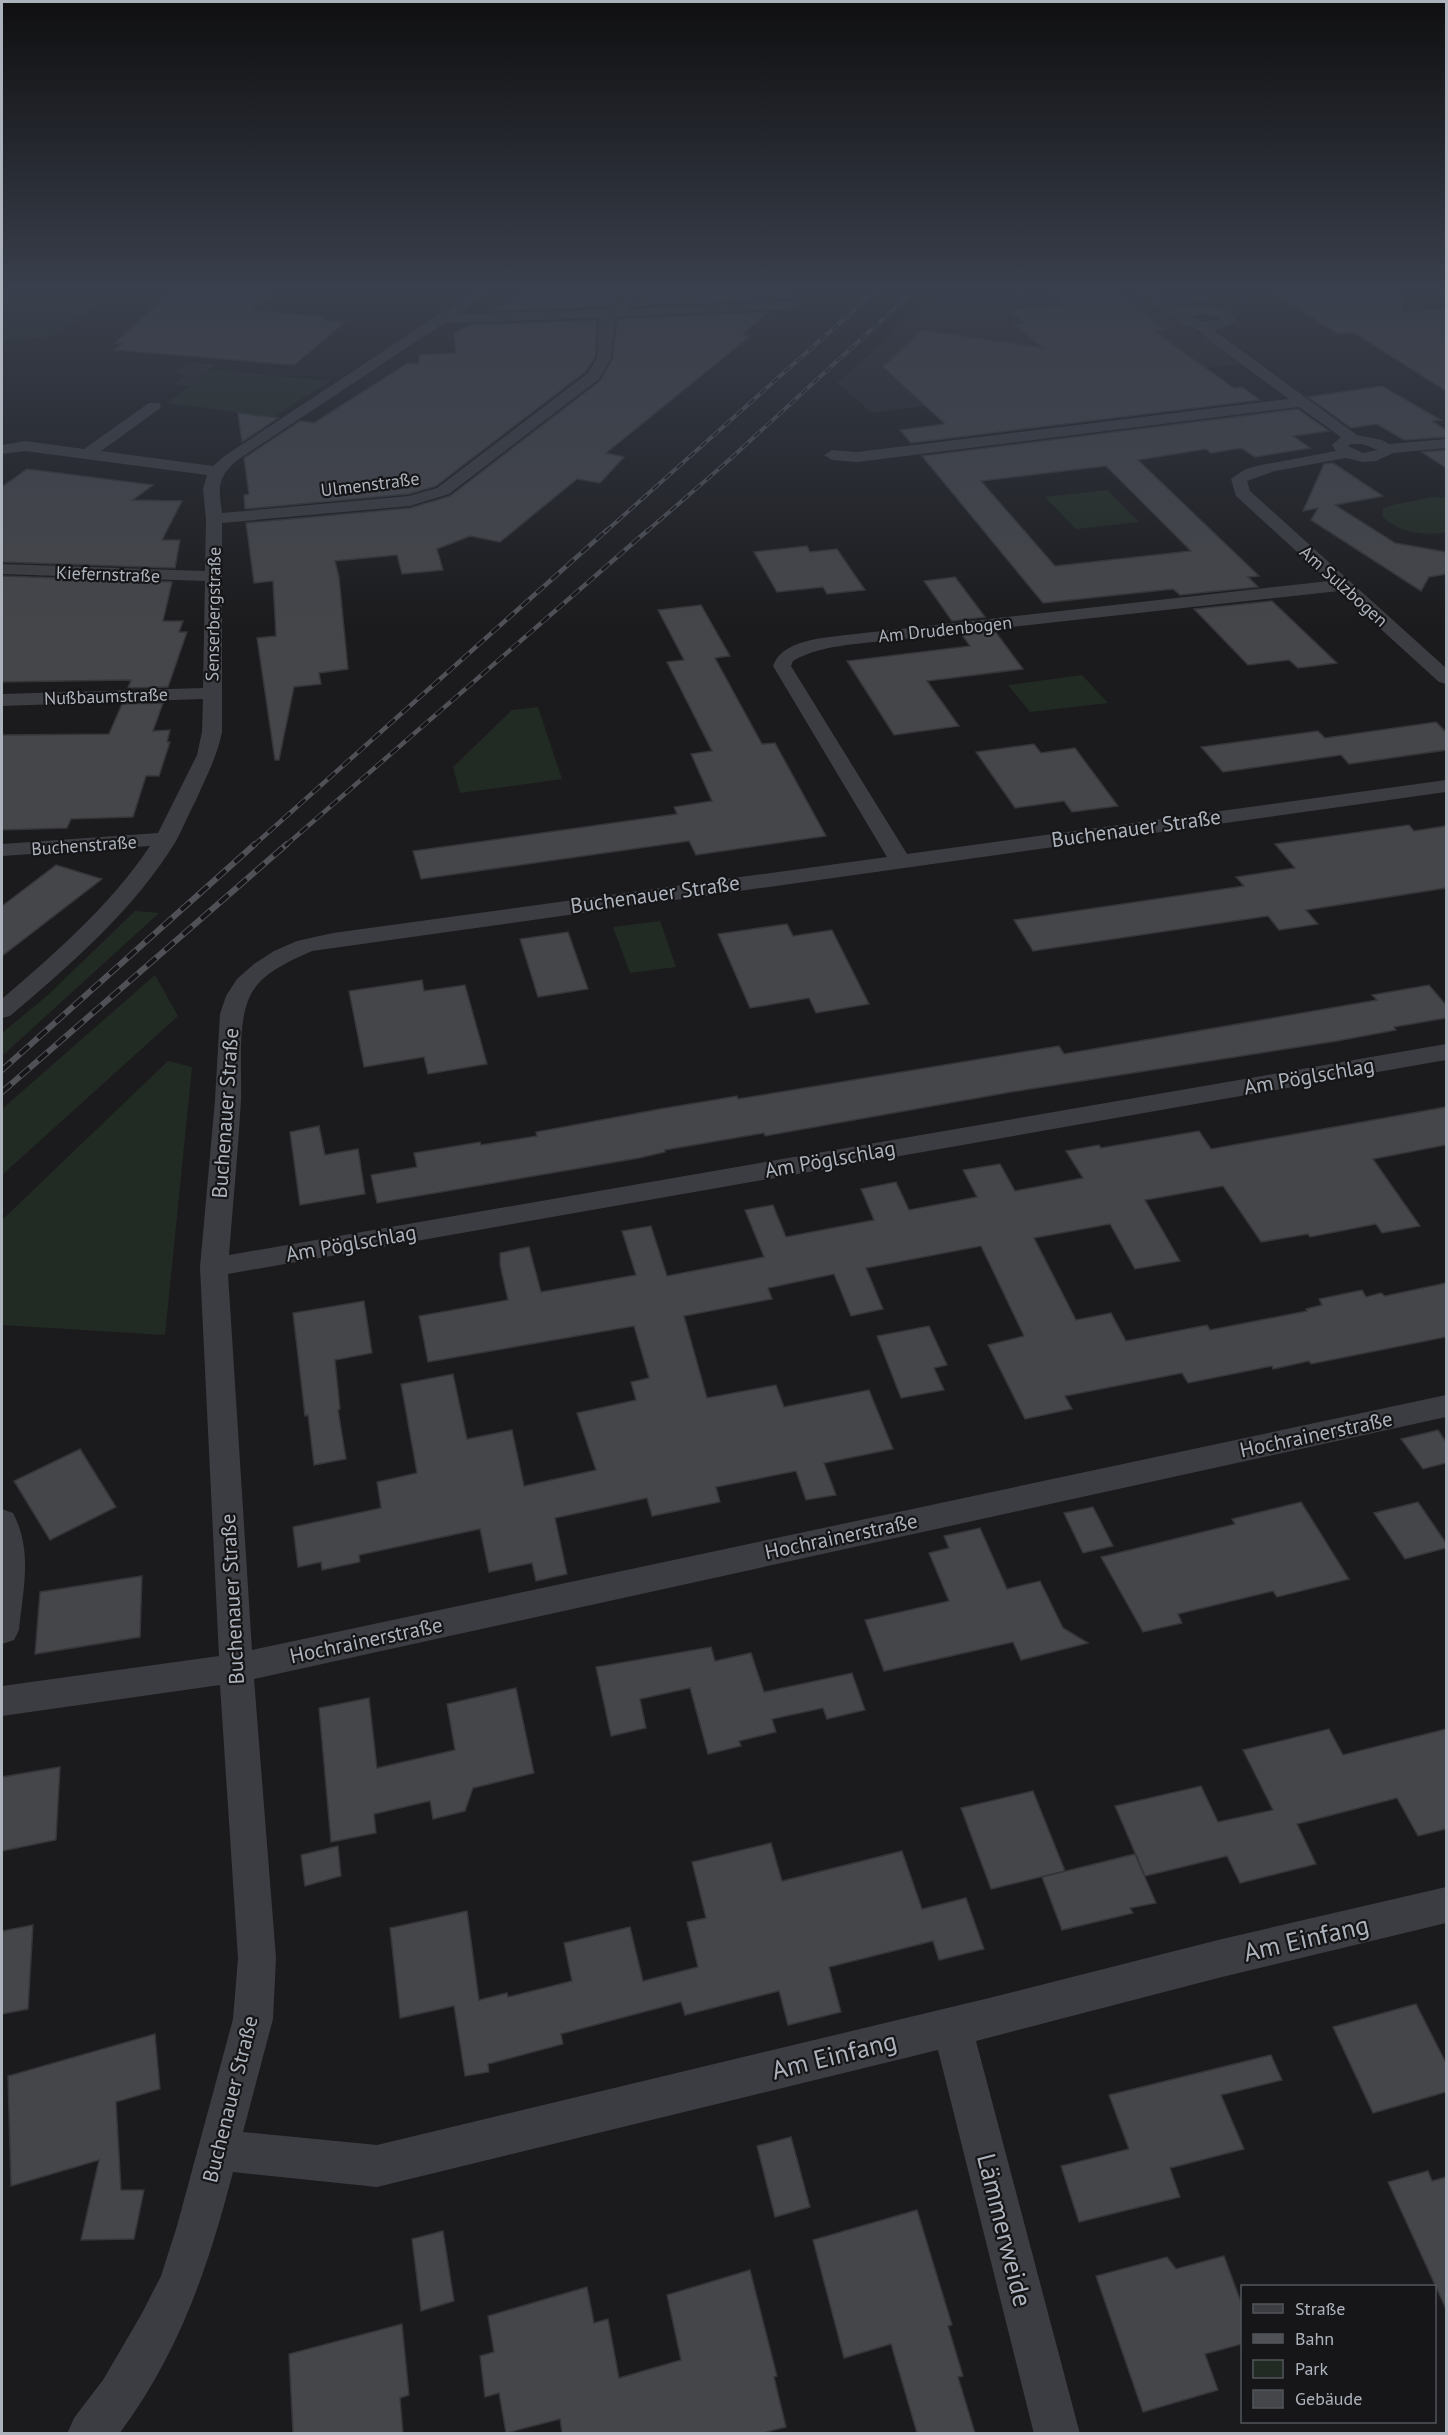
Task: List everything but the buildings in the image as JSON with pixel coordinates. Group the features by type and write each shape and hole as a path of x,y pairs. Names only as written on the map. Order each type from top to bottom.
{"street":[{"path":"2,449 25,446 216,471 231,458 318,401"},
{"name":"Ulmenstraße","path":"214,519 410,501 443,491 562,401"},
{"path":"832,455 857,458 1302,402 1350,446 1374,457 1385,454 1386,449 1446,442"},
{"path":"89,453 154,406"},
{"name":"Am Sulzbogen","path":"1350,446 1332,458 1268,468 1245,475 1239,479 1242,493 1446,678"},
{"name":"Senserbergstraße","path":"2,1011 46,973 119,903 166,839 207,755 212,732 215,576 211,489 216,471"},
{"name":"Kiefernstraße","path":"2,569 215,576"},
{"name":"Am Drudenbogen","path":"900,861 782,666 785,658 819,644 846,640 1343,585"},
{"name":"Nußbaumstraße","path":"2,700 211,693"},
{"name":"Buchenauer Straße","path":"90,2433 119,2396 157,2331 180,2282 198,2226 253,2019 257,1958 236,1668 214,1267 228,1100 232,1014 237,996 249,979 282,956 305,946 344,938 1446,786"},
{"name":"Buchenstraße","path":"2,850 166,839"},
{"name":"Am Pöglschlag","path":"214,1267 1446,1052"},
{"name":"Hochrainerstraße","path":"2,1701 236,1668 1446,1406"},
{"path":"2,1522 8,1544 9,1568 2,1630"},
{"name":"Am Einfang","path":"218,2150 377,2166 1221,1958 1446,1905"},
{"name":"Lämmerweide","path":"952,2026 1057,2433"}],"shaded area":[{"path":"858,401 965,401 872,413"}],"green space":[{"path":"170,401 299,401 274,417 167,403"},
{"path":"1107,490 1139,522 1076,529 1045,497"},
{"path":"1432,497 1446,498 1446,532 1430,534 1412,532 1395,526 1382,516 1383,509 1388,506"},
{"path":"1082,675 1108,703 1030,712 1008,685"},
{"path":"538,707 562,779 460,793 453,767 512,710"},
{"path":"135,911 159,913 2,1056 2,1033 48,995"},
{"path":"660,921 676,967 630,973 613,927"},
{"path":"155,975 178,1016 2,1175 2,1109"},
{"path":"168,1061 192,1067 165,1335 2,1325 2,1220"}],"railway":[{"path":"605,532 752,401"},
{"path":"646,532 794,401"},
{"path":"253,846 607,530"},
{"path":"285,846 648,530"},
{"path":"2,1070 255,844"},
{"path":"2,1092 287,844"}]}
